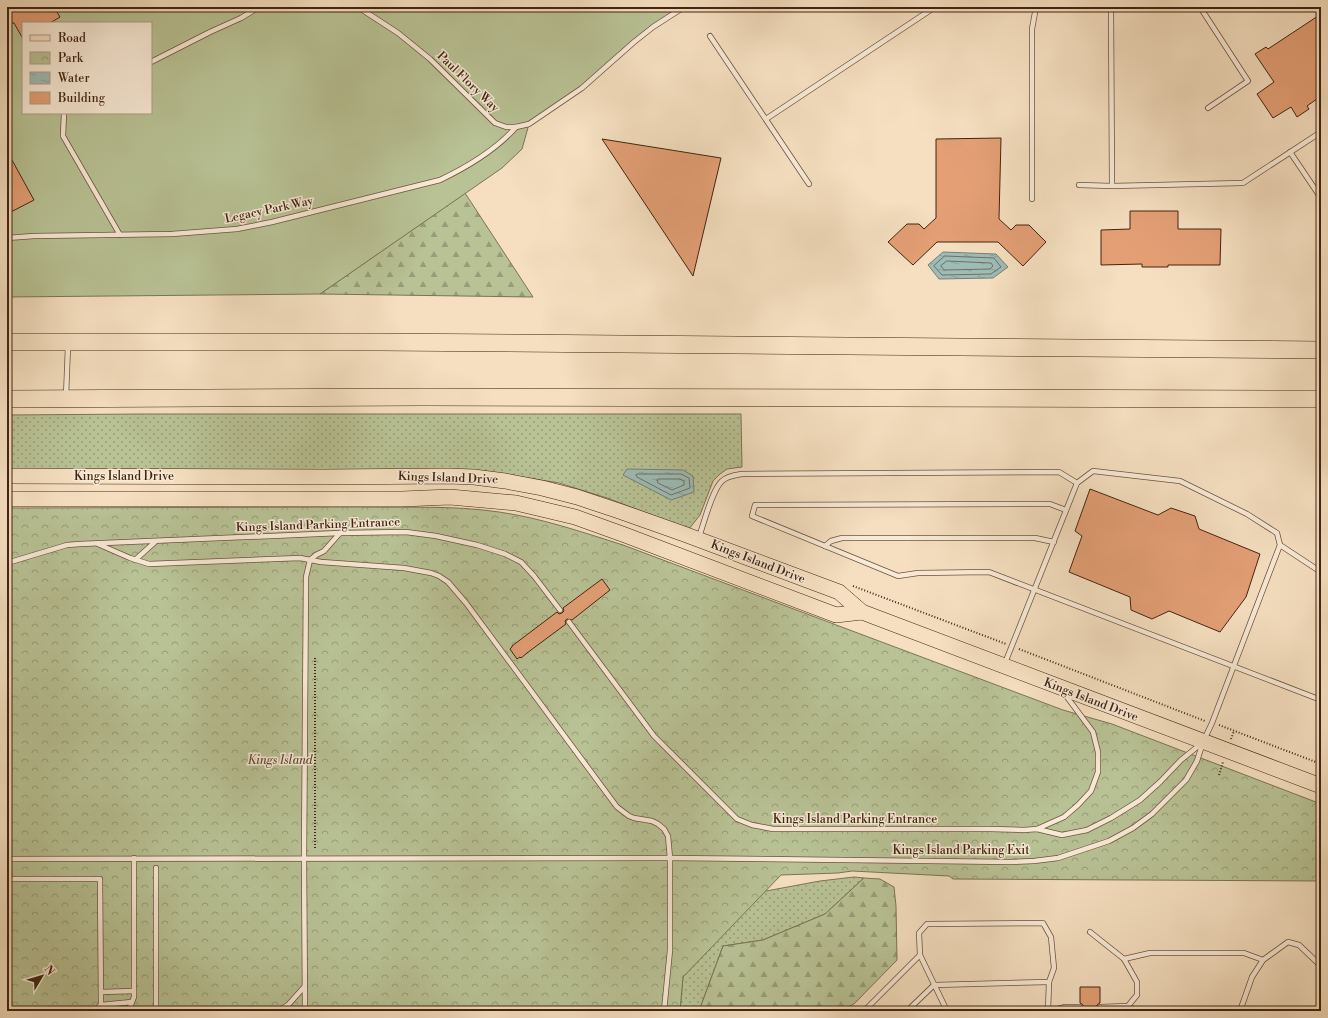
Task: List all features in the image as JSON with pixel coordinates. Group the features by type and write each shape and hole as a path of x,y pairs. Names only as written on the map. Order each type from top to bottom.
{"highway":[{"path":"7,342 380,342 1321,350"},
{"path":"7,398 423,397 1321,399"}],"main road":[{"name":"Kings Island Drive","path":"7,476 474,477 520,483 542,488 570,495 616,510 839,592 862,612 1321,786"},
{"name":"Kings Island Drive","path":"7,499 450,498 516,503 575,517 836,615 862,612"}],"lane":[{"path":"152,61 241,18 259,7"},
{"name":"Paul Flory Way","path":"358,7 398,33 430,58 495,123 516,127"},
{"path":"516,127 529,124 582,88 634,42 684,7"},
{"path":"766,120 935,7"},
{"path":"1032,199 1032,29 1036,7"},
{"path":"1111,7 1112,186"},
{"path":"1200,7 1248,81 1208,108"},
{"path":"710,36 809,184"},
{"path":"64,114 63,136 120,235"},
{"name":"Legacy Park Way","path":"7,238 34,236 172,234 237,229 272,222 440,180 476,160 508,136 516,127"},
{"path":"1079,185 1112,186 1243,184 1321,132"},
{"path":"1290,152 1321,198"},
{"path":"66,398 68,342"},
{"path":"1004,667 1077,483 1093,471 1180,481 1247,514 1277,533 1280,545 1321,572"},
{"path":"698,539 715,492 722,480 730,476 742,474 1059,472 1077,483"},
{"path":"1066,510 1050,504 755,504 752,516 898,576 918,573 989,572 1321,700"},
{"name":"Kings Island Parking Entrance","path":"7,563 67,546 340,533 406,532 436,536 477,545 505,554 521,562 534,576 560,610"},
{"path":"305,1011 304,858 306,577 310,560 324,551 340,533"},
{"path":"825,546 831,541 842,538 1035,538 1054,542"},
{"path":"135,560 155,542"},
{"path":"98,544 135,560 149,564 294,558 332,564 362,564 404,568 431,573 448,582 466,603 617,807 629,816 652,821 658,824 664,829 668,836 670,858 670,950 664,1011"},
{"name":"Kings Island Parking Exit","path":"7,859 670,858 1011,862 1058,858 1109,841 1132,828 1152,814 1186,780 1197,761 1203,742 1234,667 1280,545"},
{"name":"Kings Island Parking Entrance","path":"569,622 654,736 737,819 752,825 773,829 1037,829 1062,835 1087,830 1111,818 1140,800 1181,760 1203,742"},
{"path":"1037,829 1064,817 1078,805 1091,791 1098,772 1098,752 1093,732 1060,688"},
{"path":"126,1011 132,1002 134,991 134,858"},
{"path":"156,868 156,1011"},
{"path":"7,879 100,880 101,1005"},
{"path":"947,1011 920,955 919,933 927,924 1043,923 1051,937 1054,968 1049,982 1048,1011"},
{"path":"1090,932 1124,959 1137,982 1137,995 1128,1006"},
{"path":"1240,1011 1252,977 1263,960 1288,942 1300,945 1321,966"},
{"path":"1124,959 1150,953 1244,953 1263,960"},
{"path":"864,1011 920,955"},
{"path":"907,1011 934,985 1049,982"},
{"path":"278,1011 288,1005 305,986"},
{"path":"101,992 134,991"},
{"path":"94,1011 101,1005 132,1002"},
{"path":"1100,1007 1128,1006 1135,1011"},
{"path":"1051,1011 1065,1007 1080,1007"}],"path":[{"path":"1031,654 1131,691 1142,697 1192,716"},
{"path":"315,657 315,848"},
{"path":"1234,731 1321,764"}],"green space":[{"path":"7,7 684,7 653,27 582,88 529,124 522,149 502,168 320,294 7,297"},
{"path":"465,193 533,297 320,294"},
{"path":"741,414 742,467 727,469 713,481 700,515 689,529 607,498 559,483 504,474 366,470 7,469 7,415"},
{"name":"Kings Island","path":"7,508 464,508 515,515 577,530 623,545 1063,710 1112,724 1321,804 1321,881 953,879 949,876 852,871 838,873 781,875 683,977 680,1011 7,1011"},
{"path":"854,877 864,878 825,914 763,940 723,946 699,1011 680,1011 683,977 685,906 820,881"},
{"path":"864,878 880,879 894,887 896,906 897,960 854,1004 839,1011 699,1011 723,946 763,940 825,914"}],"water":[{"path":"943,252 996,254 1008,267 993,278 939,279 928,265"},
{"path":"627,469 683,470 693,476 694,492 671,500 623,475"}],"building":[{"path":"7,7 54,7 60,17 52,22 22,22 22,37 14,23 7,23"},
{"path":"1321,14 1321,96 1307,106 1309,109 1297,117 1291,107 1273,118 1257,94 1274,82 1255,54 1266,47 1268,49"},
{"path":"1001,138 999,219 1011,230 1016,225 1029,225 1046,242 1023,266 998,242 937,242 913,265 888,242 907,224 919,224 924,229 936,218 936,139"},
{"path":"602,139 721,158 693,276"},
{"path":"7,151 34,200 7,214"},
{"path":"1130,211 1178,211 1178,229 1221,229 1220,265 1168,265 1168,267 1142,267 1142,264 1101,265 1101,230 1130,229"},
{"path":"1090,489 1158,515 1171,508 1195,516 1199,529 1260,554 1246,597 1220,632 1169,611 1152,619 1131,610 1130,597 1069,572 1082,536 1075,531"},
{"path":"602,579 610,590 572,620 567,619 565,621 566,624 521,658 520,657 517,659 510,649 512,646 557,612 559,614 562,613 564,611 563,608"},
{"path":"1080,987 1100,987 1100,1003 1096,1007 1100,1011 1080,1011 1084,1007 1080,1003"}]}
